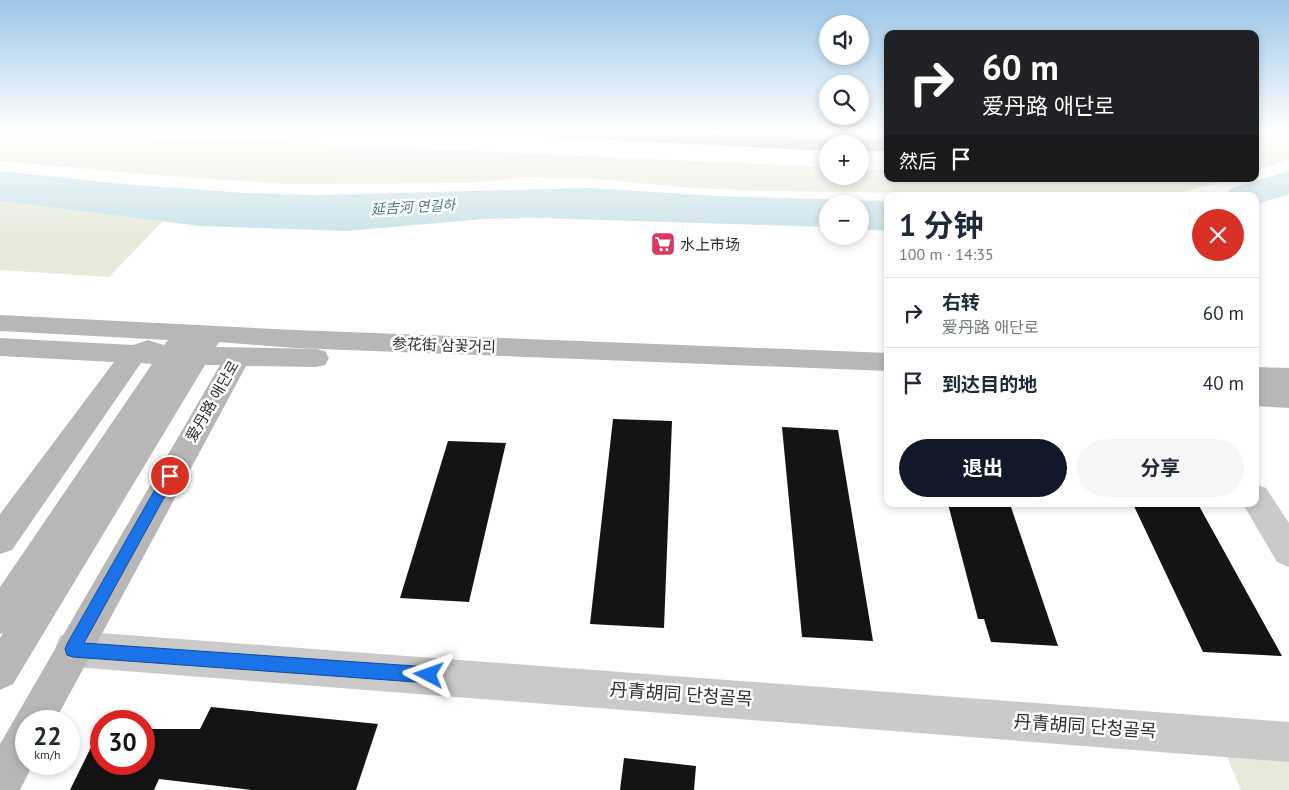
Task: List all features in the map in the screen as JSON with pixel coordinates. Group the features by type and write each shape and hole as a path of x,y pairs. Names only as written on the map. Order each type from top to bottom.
{"main road":[{"name":"参花街 삼꽃거리","path":"0,323 192,344 238,356 884,381"},
{"name":"参花街 삼꽃거리","path":"0,347 134,354 192,344 295,339 884,362"},
{"path":"0,617 192,344"},
{"path":"0,671 192,344"},
{"path":"0,540 134,354"},
{"name":"爱丹路 애단로","path":"40,710 238,356"},
{"path":"1259,377 1289,378"},
{"path":"1259,396 1289,398"},
{"path":"0,786 15,757"}],"street":[{"path":"1259,503 1289,552"},
{"name":"丹青胡同 단청골목","path":"73,649 1289,742"}],"shaded area":[{"path":"87,169 819,169 819,185 869,185 869,169 884,170 884,182 1221,182 1182,192 767,191 693,188 584,178 528,177 471,183 285,184"},
{"path":"0,201 163,221 109,277 0,270"},
{"path":"1226,754 1289,759 1289,790 1241,790"}],"water":[{"path":"0,171 124,184 245,193 314,195 590,188 717,196 819,199 819,227 538,218 483,219 347,231 200,226 0,201"},
{"path":"869,200 884,201 884,231 869,230"}],"building":[{"path":"613,419 672,421 664,628 590,624"},
{"path":"782,427 838,430 873,641 802,637"},
{"path":"448,441 506,443 469,602 400,598"},
{"path":"949,507 1011,507 1058,646 991,642 984,619 978,619"},
{"path":"1134,507 1200,507 1282,656 1203,652"},
{"path":"211,707 378,724 356,790 252,790 159,779 154,790 70,790 77,775 80,775 80,770 90,749 90,775 155,775 155,729 200,729"},
{"path":"624,758 696,766 694,790 620,790"}],"waterway":[{"name":"延吉河 연길하","path":"1258,192 1289,182"}],"place":[{"name":"水上市场","path":"663,244"}],"route":[{"path":"170,476 73,649 429,675"}]}
